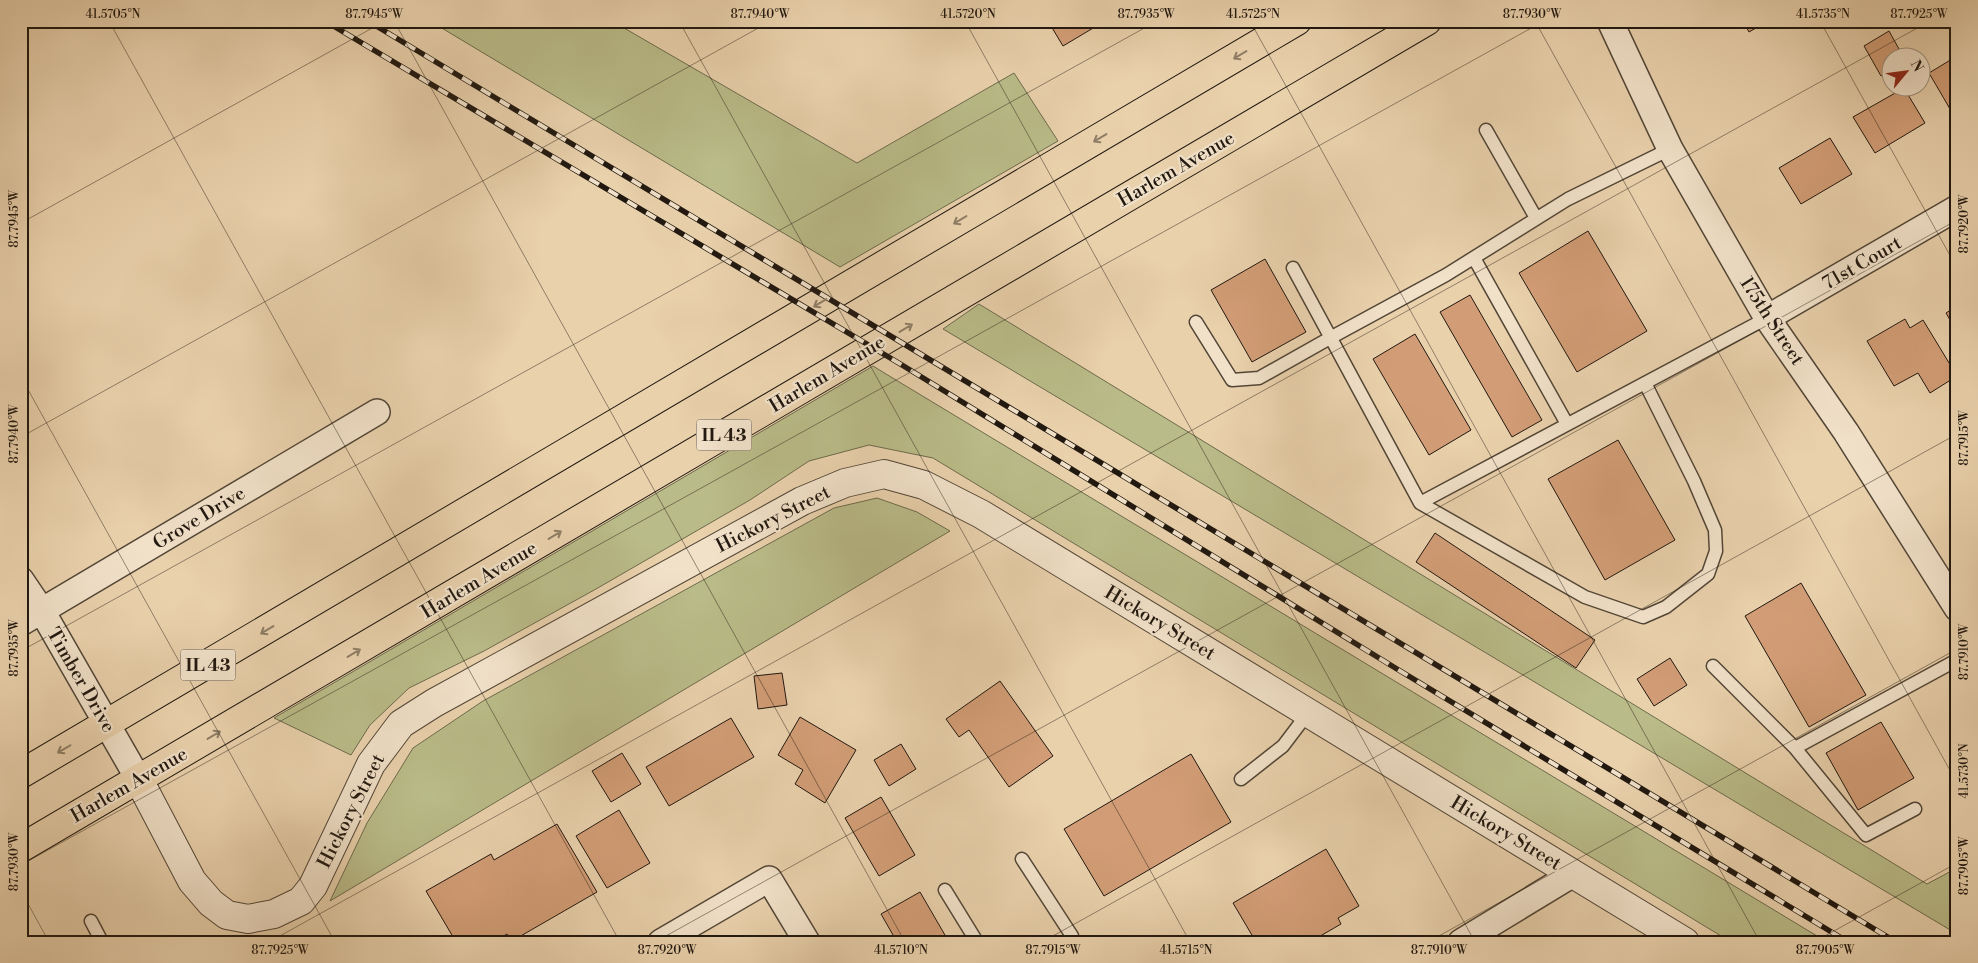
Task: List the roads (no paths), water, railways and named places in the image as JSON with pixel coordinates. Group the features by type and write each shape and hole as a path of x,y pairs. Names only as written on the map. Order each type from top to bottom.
{"main road":[{"name":"IL 43","path":"21,774 107,725 1297,21"},
{"name":"Harlem Avenue","path":"21,848 1427,21"}],"street":[{"name":"175th Street","path":"1610,21 1670,149 1767,318 1846,432 1957,608"},
{"name":"71st Court","path":"1767,318 1957,208"},
{"name":"Grove Drive","path":"32,617 377,412"},
{"name":"Hickory Street","path":"139,780 192,881 211,903 228,915 248,919 274,914 301,901 313,886 371,764 402,724 434,703 802,501 845,483 884,474 924,485 981,514 1685,942"},
{"name":"Timber Drive","path":"21,580 32,617 107,725 139,780"},
{"path":"1461,942 1573,874"},
{"path":"661,942 769,878 807,942"}],"lane":[{"path":"1486,130 1536,218"},
{"path":"1196,322 1232,380 1259,378 1446,275 1568,199 1670,149"},
{"path":"1474,258 1567,424"},
{"path":"1293,268 1420,503 1585,597 1643,617 1666,607 1708,574 1716,551 1714,530 1694,481 1645,383"},
{"path":"1420,503 1767,318"},
{"path":"1795,748 1957,660"},
{"path":"1714,666 1795,748 1866,835 1915,809"},
{"path":"1241,779 1283,746 1308,713"},
{"path":"1022,859 1072,936 1072,942"},
{"path":"944,890 977,942"},
{"path":"91,921 102,942"}],"railway":[{"path":"325,21 902,365 1397,669 1848,942"},
{"path":"368,21 1896,942"}]}
